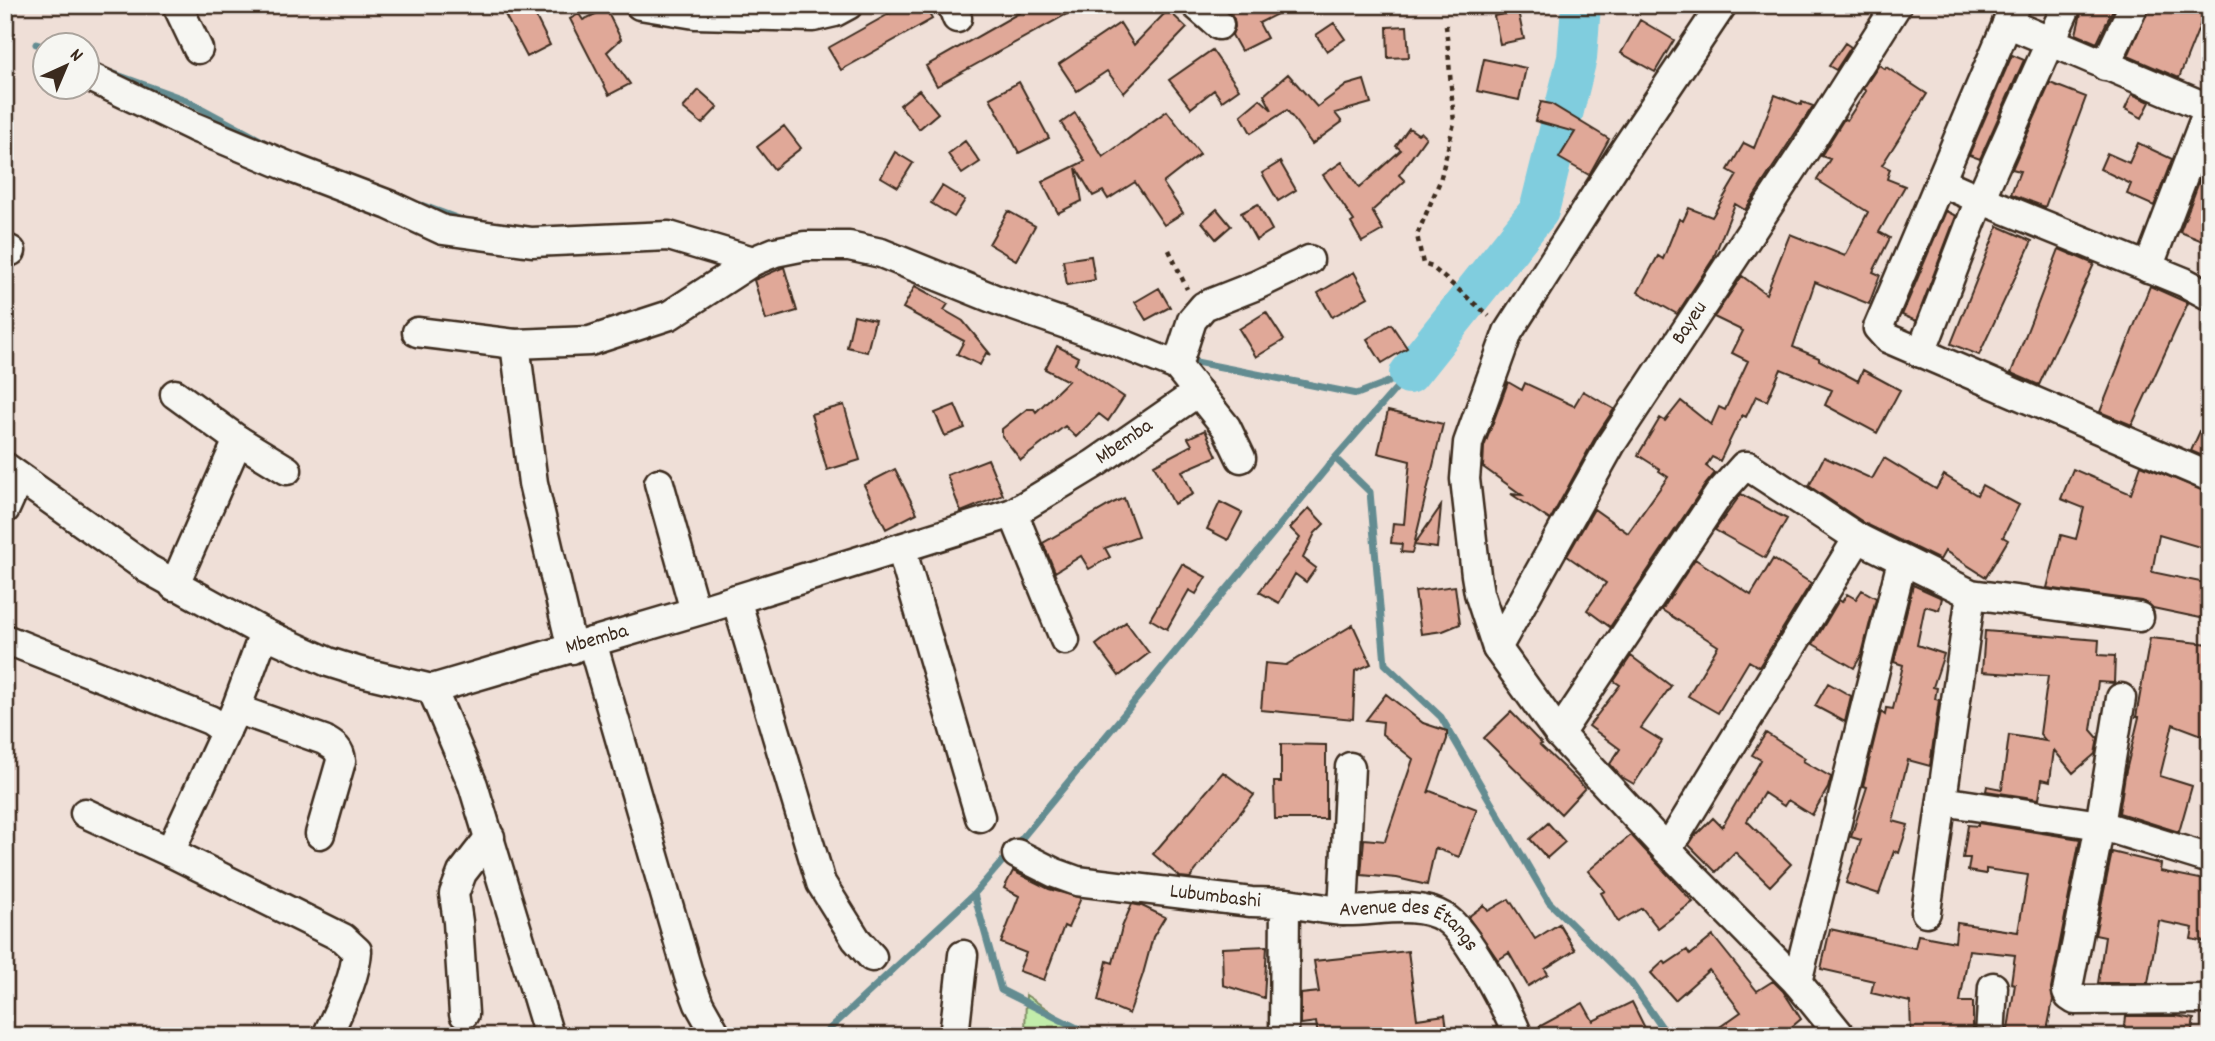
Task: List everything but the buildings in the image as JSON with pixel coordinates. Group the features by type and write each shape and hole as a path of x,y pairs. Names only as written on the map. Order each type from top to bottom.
{"street":[{"path":"177,5 198,50"},
{"path":"640,5 813,17 835,12 848,5"},
{"path":"1196,5 1219,25"},
{"path":"1722,5 1620,157 1508,332 1468,443 1465,479 1479,593 1497,648 1559,734 1667,850 1797,982 1841,1036"},
{"name":"Bayeu","path":"1497,648 1611,444 1805,150 1896,5"},
{"path":"1921,353 1980,199 2067,5"},
{"path":"2105,66 2134,5"},
{"path":"2148,268 2209,109 2050,42 2011,14 1878,328 1888,338 1921,353 2210,477"},
{"path":"102,83 194,127 389,205 443,230 532,242 669,236 753,261"},
{"path":"1941,181 2210,296"},
{"path":"416,332 515,344 590,341 657,319 684,307 753,261 775,252 805,246 839,245 881,253 997,300 1115,341 1182,353"},
{"path":"1241,458 1226,427 1199,392 1182,353 1192,320 1204,306 1257,285 1308,260"},
{"path":"515,344 533,483 690,980 699,1004 717,1036"},
{"name":"Mbemba","path":"12,473 174,586 264,633 328,662 432,689 1013,513 1094,464 1199,392"},
{"path":"175,394 237,440 286,470"},
{"path":"174,586 237,440"},
{"path":"1559,734 1719,494 1741,468 1748,466 1858,538 1971,594 2139,617"},
{"path":"5,509 12,473"},
{"path":"659,482 695,611"},
{"path":"1013,513 1065,640"},
{"path":"1667,850 1858,538"},
{"path":"901,548 980,817"},
{"path":"1797,982 1902,561"},
{"path":"1926,912 1971,594"},
{"path":"736,599 821,883 856,939 872,957"},
{"path":"170,852 231,720 264,633"},
{"path":"5,639 209,720 231,720 324,740 335,746 340,752 341,761 320,834"},
{"path":"432,689 473,785 549,1036"},
{"path":"2121,698 2067,992 2069,996 2080,1000 2210,999"},
{"path":"1343,911 1350,767"},
{"path":"1942,801 2099,825 2210,859"},
{"path":"85,813 343,938 357,951 356,962 327,1036"},
{"path":"464,1014 454,894 462,873 490,837"},
{"name":"Lubumbashi","path":"1017,853 1077,881 1251,902 1286,903 1284,1036"},
{"name":"Avenue des Étangs","path":"1286,903 1343,911 1412,909 1432,912 1445,918 1467,941 1518,1036"},
{"path":"954,1036 962,955"},
{"path":"1990,1036 1993,987"}],"path":[{"path":"1446,25 1454,123 1440,181 1417,236 1423,264 1432,267 1508,332"},
{"path":"1169,250 1198,312"}],"green space":[{"path":"1026,995 1088,1036 1025,1036"}],"waterway":[{"path":"1409,374 1539,211 1577,58 1581,5"},
{"path":"109,72 186,100 264,142"},
{"path":"421,205 462,220"},
{"path":"1186,360 1357,394 1409,374"},
{"path":"822,1036 974,894 1335,458 1406,377"},
{"path":"1335,458 1370,492 1385,664 1441,717 1549,902 1631,983 1668,1036"},
{"path":"974,894 1001,990 1093,1036"}]}
